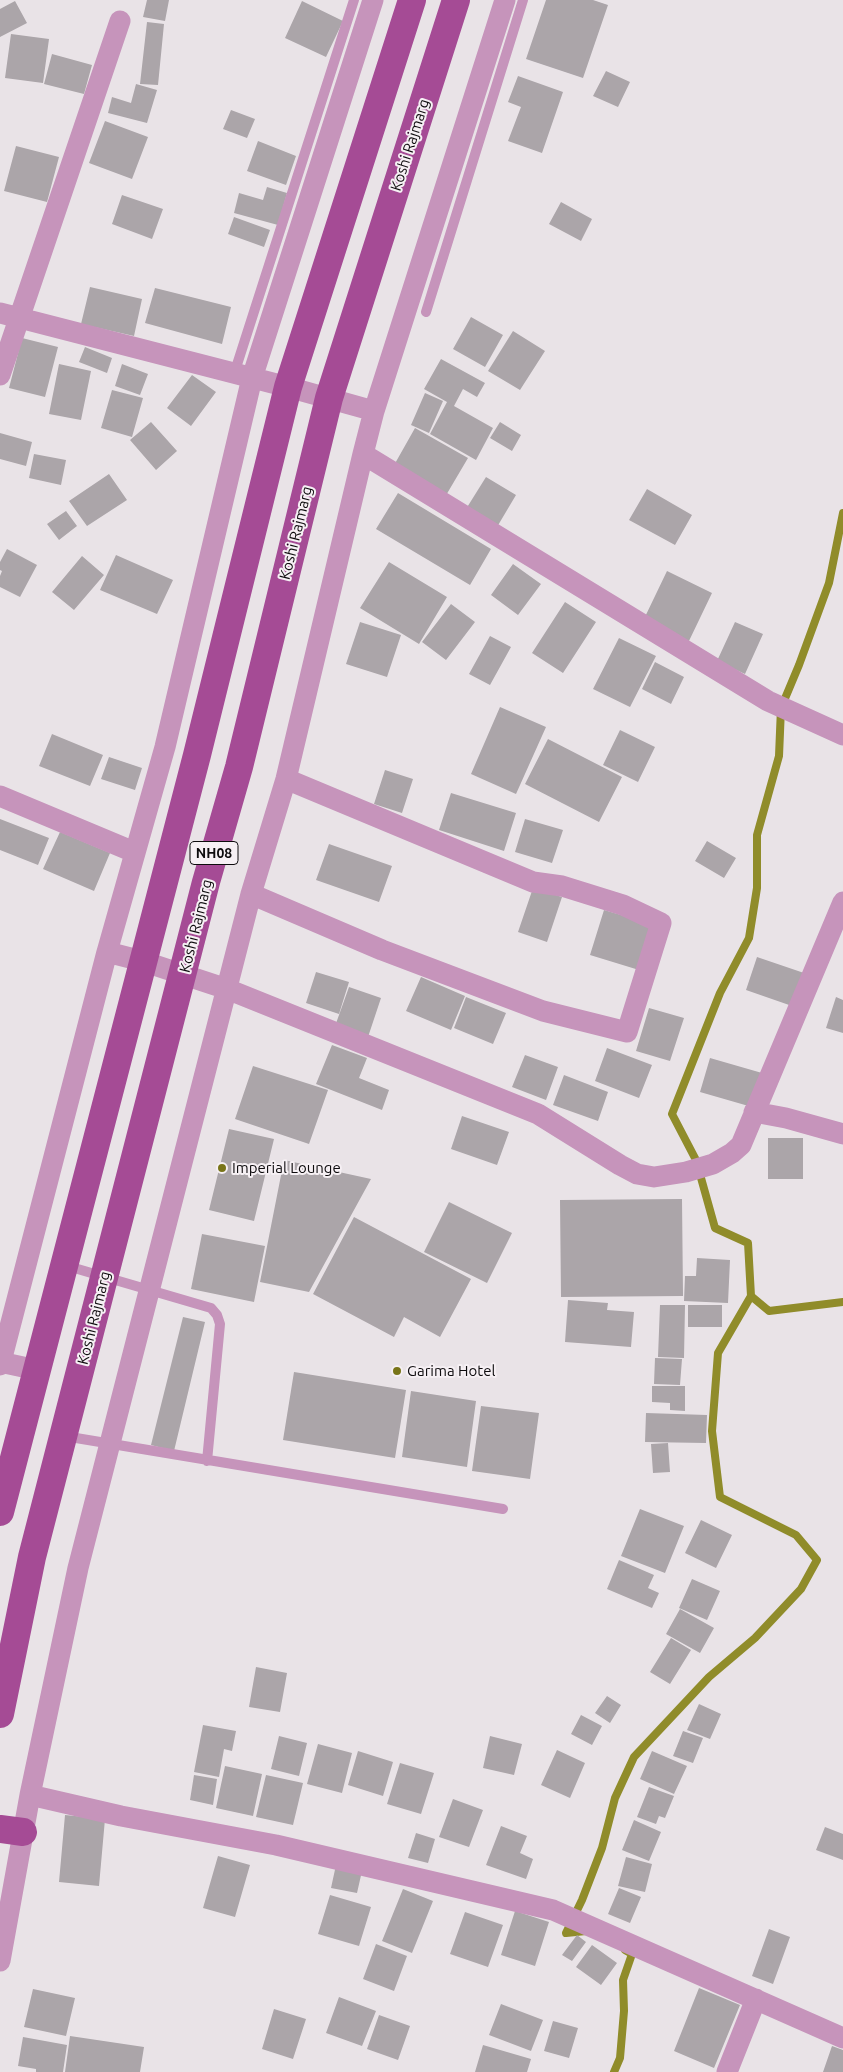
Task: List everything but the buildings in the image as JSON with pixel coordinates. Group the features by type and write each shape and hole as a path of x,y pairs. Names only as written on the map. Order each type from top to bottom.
{"main road":[{"name":"NH08","path":"0,1512 197,755 288,387 412,0"},
{"name":"Koshi Rajmarg","path":"0,1714 32,1557 206,882 239,767 329,398 456,0"}],"street":[{"path":"37,1370 0,1363 107,952 165,747 243,376 373,0"},
{"path":"0,1961 12,1830 30,1795 78,1568 251,894 286,779 362,454 505,0"},
{"path":"0,375 9,315 120,21"},
{"path":"9,315 374,411"},
{"path":"362,454 768,701 843,736"},
{"path":"251,894 382,950 544,1011 627,1032 661,923 623,905 562,886 533,882 286,779"},
{"path":"0,796 134,852"},
{"path":"107,952 227,989 538,1114 601,1154 637,1174 654,1177 686,1172 713,1164 732,1153 740,1145 843,902"},
{"path":"754,1112 786,1118 843,1134"},
{"path":"30,1795 121,1816 276,1845 558,1913 843,2038"},
{"path":"728,2072 756,1999"}],"lane":[{"path":"243,376 354,0"},
{"path":"426,312 523,0"},
{"path":"64,1265 211,1308 217,1315 220,1324 208,1461"},
{"path":"64,1436 503,1509"}],"waterway":[{"path":"586,1931 566,1933 582,1900 602,1848 615,1798 634,1757 709,1677 755,1638 801,1589 817,1560 796,1535 720,1497 712,1431 718,1353 751,1296 748,1243 715,1228 696,1160 672,1114 720,993 749,938 757,888 757,835 779,756 781,708 829,583 843,513"},
{"path":"751,1296 769,1311 843,1302"},
{"path":"614,2072 620,2058 624,2011 623,1980 632,1954 625,1950"}],"place":[{"name":"Imperial Lounge","path":"222,1168"},
{"name":"Garima Hotel","path":"397,1371"}]}
